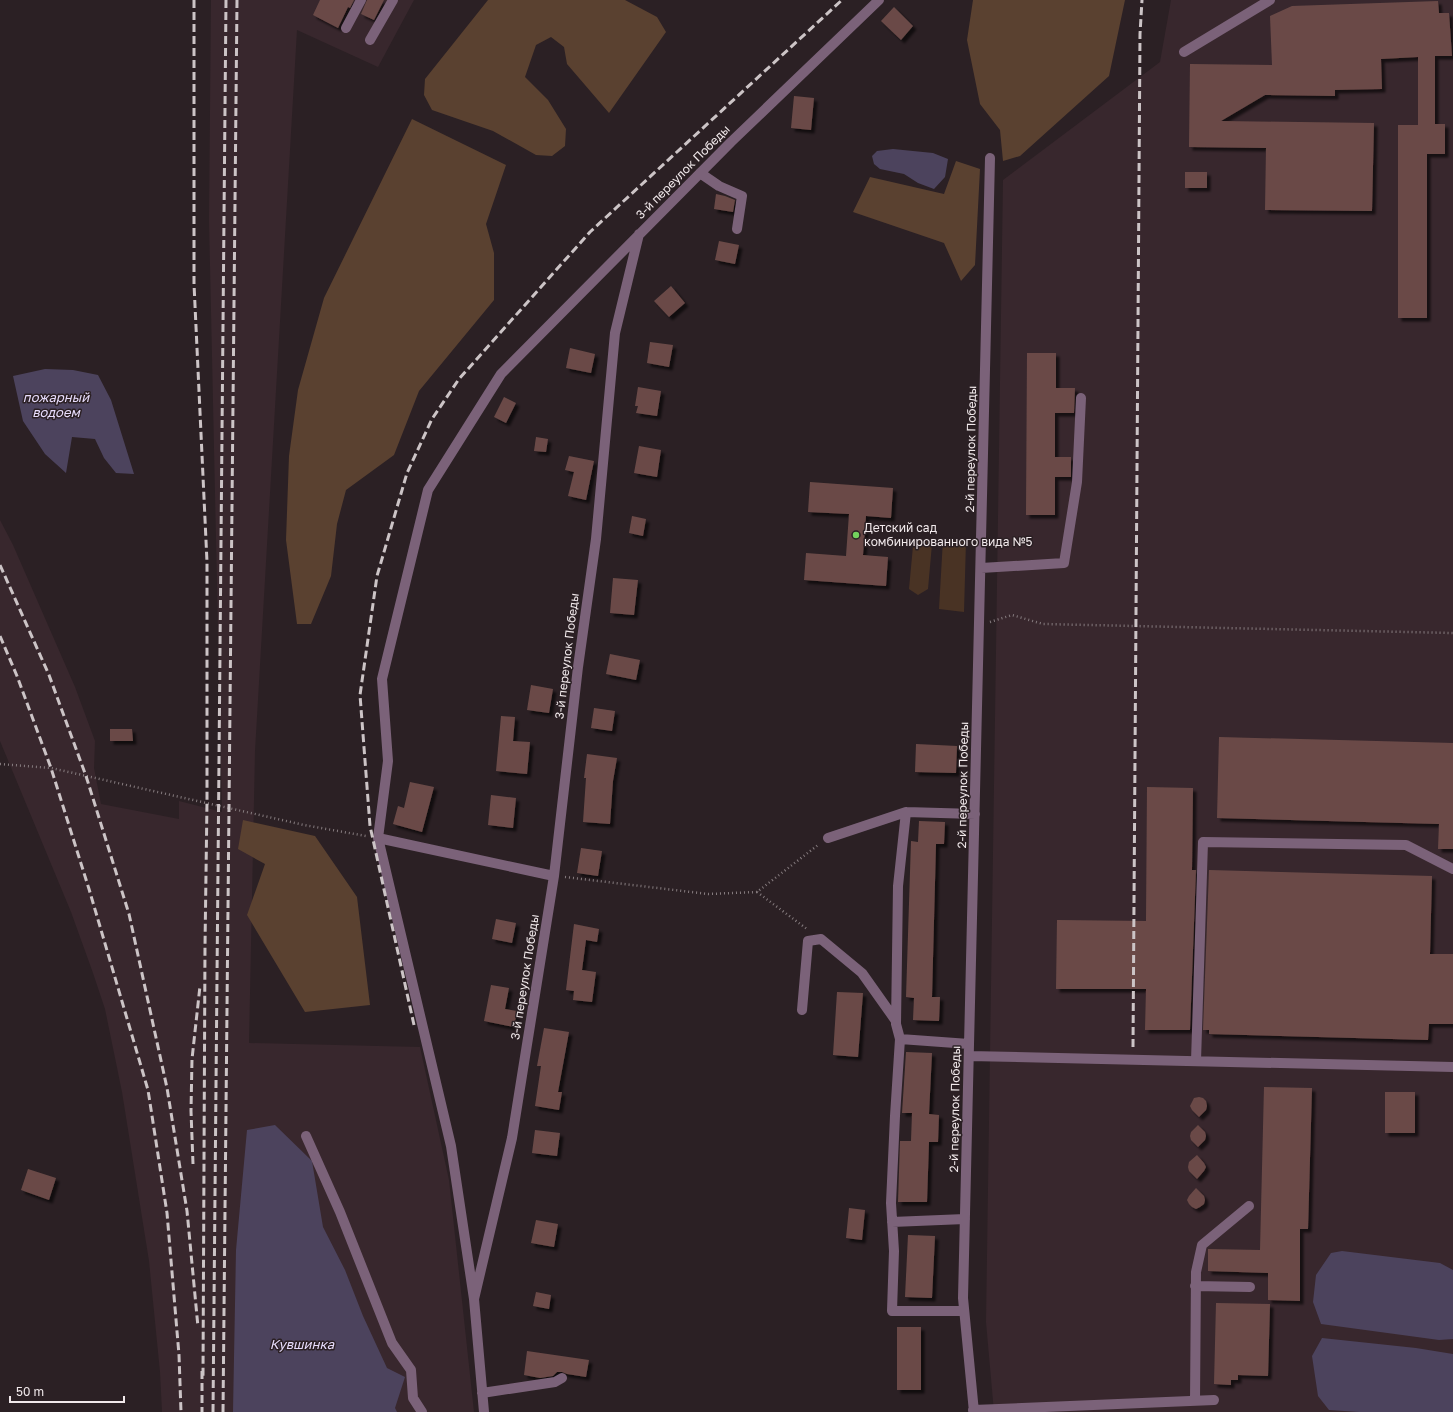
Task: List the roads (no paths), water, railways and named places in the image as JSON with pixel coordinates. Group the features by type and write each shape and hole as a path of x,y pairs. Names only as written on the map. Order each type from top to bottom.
{"street":[{"path":"346,28 360,0"},
{"path":"370,40 393,0"},
{"name":"3-й переулок Победы","path":"484,1412 474,1299 512,1138 554,876 578,667 596,540 616,333 639,234 879,0"},
{"path":"1184,52 1270,0"},
{"name":"2-й переулок Победы","path":"974,1411 963,1298 990,158"},
{"path":"700,173 719,186 742,196 737,229"},
{"path":"474,1299 451,1146 378,838 388,761 382,679 428,490 501,374 639,234"},
{"path":"981,568 1064,563 1077,482 1081,398"},
{"path":"828,838 906,812 975,814"},
{"path":"906,812 898,886 896,1021 900,1039 891,1203 894,1251 892,1311 964,1311"},
{"path":"378,838 554,876"},
{"path":"1196,1061 1203,842 1406,845 1453,869"},
{"path":"802,1010 808,941 821,939 862,973 896,1021"},
{"path":"900,1039 970,1044"},
{"path":"969,1056 1453,1066"},
{"path":"306,1136 340,1212 392,1343 411,1370 413,1398 422,1412"},
{"path":"1195,1401 1195,1286 1196,1272 1202,1245 1249,1206"},
{"path":"892,1222 965,1219"},
{"path":"1195,1286 1250,1287"},
{"path":"482,1393 555,1382 562,1378"},
{"path":"974,1411 1214,1400"}],"water":[{"path":"893,149 933,153 948,159 945,177 934,189 918,183 904,174 880,169 874,164 872,156 877,151"},
{"name":"пожарный водоем","path":"45,369 73,370 98,375 111,400 134,474 116,473 104,458 95,439 72,437 66,473 45,454 23,421 13,376"},
{"name":"Кувшинка","path":"275,1125 312,1161 323,1227 345,1270 363,1316 387,1368 405,1377 395,1408 397,1412 233,1412 236,1250 247,1130"},
{"path":"1342,1251 1440,1263 1453,1270 1453,1339 1439,1340 1321,1324 1313,1302 1316,1275 1331,1253"},
{"path":"1322,1338 1416,1348 1453,1354 1453,1412 1359,1412 1329,1410 1318,1396 1312,1356"}],"railway":[{"path":"194,0 194,284 207,562 203,1377"},
{"path":"213,1412 226,0"},
{"path":"223,1412 237,0"},
{"path":"414,1025 370,826 360,695 377,576 407,473 432,419 459,379 590,232 842,0"},
{"path":"1133,1047 1140,34 1142,0"},
{"path":"0,565 49,675 86,776 129,914 167,1088 187,1211 198,1327"},
{"path":"0,636 17,676 51,768 89,889 148,1090 167,1213 179,1355 181,1412"},
{"path":"193,1164 191,1111 192,1059 200,986"},
{"path":"202,1371 202,1412"}],"place":[{"name":"Детский сад комбинированного вида №5","path":"856,535"}]}
